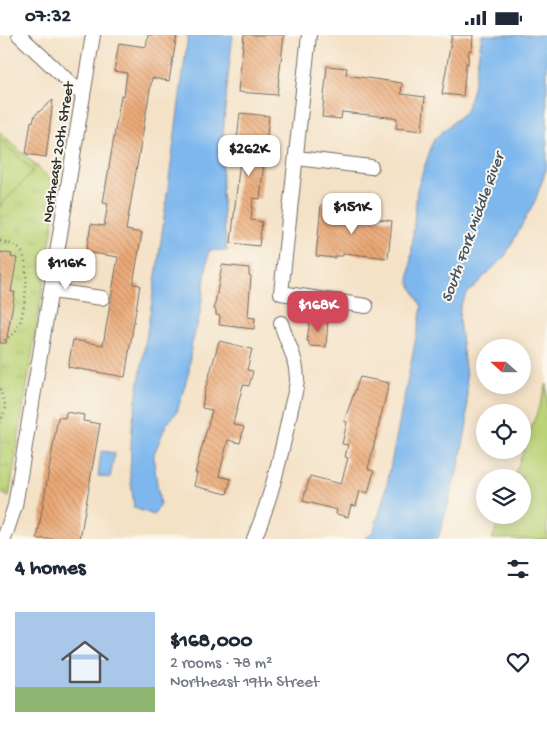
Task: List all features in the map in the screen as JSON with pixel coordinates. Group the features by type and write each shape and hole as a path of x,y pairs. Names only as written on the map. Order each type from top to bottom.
{"street":[{"path":"19,35 83,95"},
{"name":"Northeast 20th Street","path":"4,539 15,506 93,35"},
{"path":"309,35 281,293 366,306"},
{"path":"297,158 371,167"},
{"path":"51,291 102,299"},
{"path":"254,539 262,519 284,440 297,380 293,351 285,337 281,323"}],"path":[{"path":"0,241 15,245 22,252 28,274 20,325 14,333 0,342"},
{"path":"0,389 6,409 0,422"}],"green space":[{"path":"0,132 59,187 9,497 0,492"},
{"path":"0,139 33,171 0,206"},
{"path":"547,384 547,539 492,539 498,524 531,524 531,469 517,469 520,459 531,459 531,429"}],"water":[{"path":"188,35 233,35 227,89 222,170 222,197 227,251 209,250 200,314 191,347 189,371 177,412 166,425 154,454 160,505 154,515 134,508 130,474 132,426 158,263"},
{"name":"South Fork Middle River","path":"482,35 547,35 547,167 535,201 505,256 466,295 460,306 459,320 467,384 467,424 459,465 438,539 364,539 373,532 384,499 422,307 409,282 417,189 434,139 466,111 473,88"},
{"path":"101,451 115,453 110,478 98,476"}],"building":[{"path":"148,35 177,35 169,81 152,78 126,230 142,233 133,284 140,285 125,377 68,367 73,340 103,345 118,257 86,252 91,224 104,226 108,204 103,203 121,95 124,96 127,73 114,71 119,43 146,47"},
{"path":"244,35 284,35 277,95 238,92"},
{"path":"452,35 473,35 472,50 469,50 468,64 466,63 463,96 442,94"},
{"path":"327,66 347,68 346,75 402,83 401,94 425,97 422,131 396,128 397,118 342,112 341,119 322,117"},
{"path":"53,100 46,157 26,154 31,121 33,122 35,115"},
{"path":"240,113 269,116 260,199 253,198 251,220 262,222 259,246 231,243 241,150 236,150"},
{"path":"321,205 340,207 339,213 392,221 388,258 343,253 343,256 335,256 335,258 316,256"},
{"path":"0,252 12,254 11,257 17,258 11,292 15,292 6,343 0,343"},
{"path":"222,265 249,268 249,275 251,276 248,317 255,318 254,329 219,325 220,316 216,315 216,310 214,309"},
{"path":"310,319 328,320 326,347 309,346 309,341 307,341"},
{"path":"219,341 252,349 247,370 253,371 249,386 243,385 233,424 244,427 240,443 228,440 219,476 231,479 227,494 194,486 197,473 195,473 212,410 202,408 204,394"},
{"path":"360,377 389,383 368,469 374,471 368,493 360,491 356,506 351,505 348,517 336,514 337,510 303,501 310,476 341,484 348,458 345,457 348,445 342,444 347,422 344,421"},
{"path":"66,412 84,415 83,421 100,424 80,539 37,539 58,417 65,418"}]}
